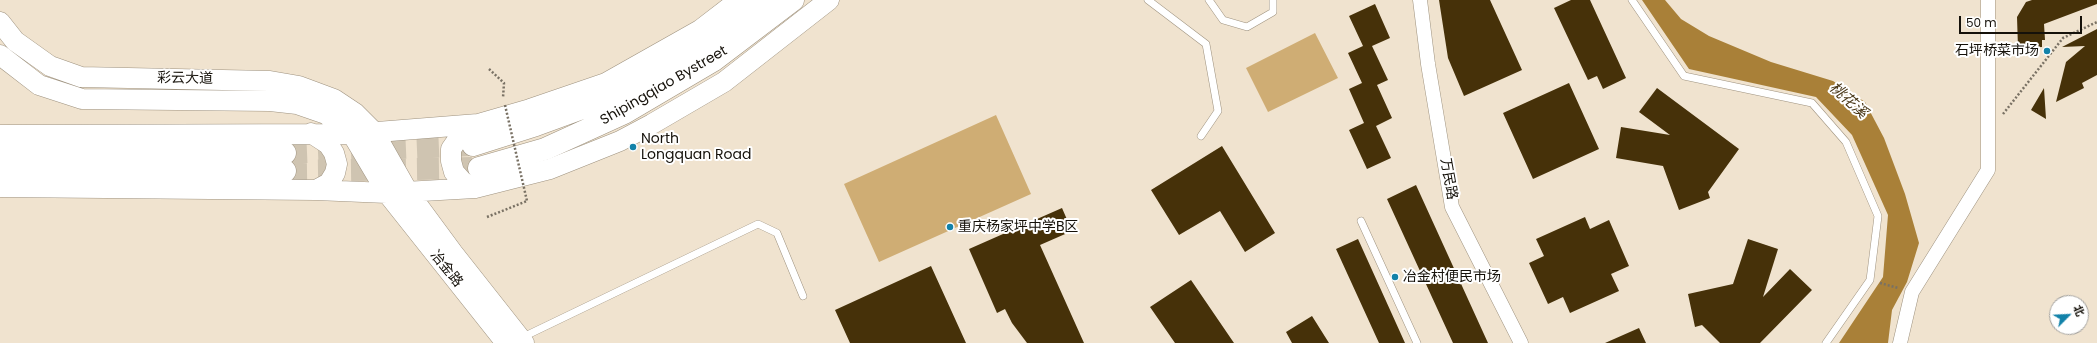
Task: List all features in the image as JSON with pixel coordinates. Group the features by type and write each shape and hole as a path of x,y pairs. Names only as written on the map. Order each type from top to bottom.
{"main road":[{"name":"Shipingqiao Bystreet","path":"473,144 536,125 618,95 707,45 765,0"},
{"name":"Shipingqiao Bystreet","path":"477,178 624,113 714,60 793,0"},
{"path":"0,152 285,162 0,169"}],"street":[{"path":"0,135 352,134 478,124 530,109 606,83 700,30 739,0"},
{"path":"0,187 316,190 387,193 408,192 477,178 550,169 620,141 724,82 829,0"},
{"name":"万民路","path":"1420,0 1428,64 1452,207 1521,343"},
{"path":"1900,343 1912,292 1988,170 1988,0"},
{"name":"彩云大道","path":"0,22 15,41 50,66 81,77 270,82 298,86 334,99 355,113 374,132 408,192"},
{"name":"彩云大道","path":"0,55 40,85 82,99 270,100 297,104 326,114 352,134"},
{"path":"477,178 463,182 454,172 451,161 451,149 463,132 478,124"},
{"path":"311,133 328,144 334,153 337,164 335,173 329,183 316,190"},
{"name":"冶金路","path":"352,134 387,193 517,341"},
{"name":"冶金路","path":"408,192 517,341"}],"lane":[{"path":"1148,0 1206,44 1218,111 1201,136"},
{"path":"1208,0 1223,20 1247,27 1273,12 1273,0"},
{"path":"1632,0 1684,76 1812,103 1846,142 1878,216 1870,280 1826,343"},
{"path":"1361,221 1417,343"},
{"path":"517,341 758,224 777,233 803,296"}],"path":[{"path":"1988,131 2017,99 2063,38 2097,22"},
{"path":"487,217 527,201 502,94 504,83 490,69"},
{"path":"1870,280 1912,292"}],"shaded area":[{"path":"1315,33 1338,78 1268,112 1246,68"},
{"path":"996,115 1031,194 879,262 844,184"}],"water":[{"name":"桃花溪","path":"1642,0 1665,0 1681,19 1709,36 1771,62 1833,81 1865,102 1884,138 1905,194 1919,243 1907,282 1892,310 1888,343 1839,343 1883,277 1888,215 1852,135 1816,97 1689,69"}],"building":[{"path":"1439,0 1490,0 1522,70 1464,96 1448,58"},
{"path":"1571,0 1590,0 1626,78 1603,89 1597,76 1588,80 1554,8"},
{"path":"2032,0 2097,0 2097,4 2044,24 2045,40 2042,40 2042,47 2018,48 2017,17 2026,2"},
{"path":"1375,4 1390,38 1372,46 1388,80 1377,85 1392,118 1376,126 1391,158 1367,169 1349,130 1364,123 1349,89 1362,83 1348,53 1363,46 1349,16"},
{"path":"2097,29 2097,75 2082,83 2084,88 2056,102 2066,62 2085,46 2062,47"},
{"path":"1569,83 1599,149 1533,179 1503,113"},
{"path":"1657,88 1739,149 1708,192 1710,198 1679,210 1663,166 1616,158 1621,127 1670,135 1639,112"},
{"path":"2044,88 2046,119 2031,110"},
{"path":"1222,146 1275,233 1245,252 1220,211 1179,235 1151,190"},
{"path":"1416,185 1488,343 1453,343 1387,199"},
{"path":"1062,208 1072,231 1040,245 1084,343 1027,343 1012,323 1005,309 997,313 969,249"},
{"path":"1585,217 1590,229 1609,220 1629,266 1611,274 1619,291 1570,313 1563,297 1548,304 1529,263 1544,256 1536,239"},
{"path":"1358,239 1405,343 1379,343 1336,249"},
{"path":"1748,239 1778,249 1763,297 1790,269 1812,290 1760,343 1720,343 1702,325 1695,327 1688,294 1733,284"},
{"path":"931,266 966,343 850,343 835,310"},
{"path":"1191,280 1234,343 1175,343 1150,307"},
{"path":"1312,316 1329,343 1292,343 1286,332"},
{"path":"1639,328 1646,343 1605,343"}],"tunnel":[{"path":"285,153 472,145"},
{"path":"285,171 479,168"}],"place":[{"name":"石坪桥菜市场","path":"2047,51"},
{"name":"North Longquan Road","path":"633,147"},
{"name":"重庆杨家坪中学B区","path":"950,227"},
{"name":"冶金村便民市场","path":"1395,277"}]}
